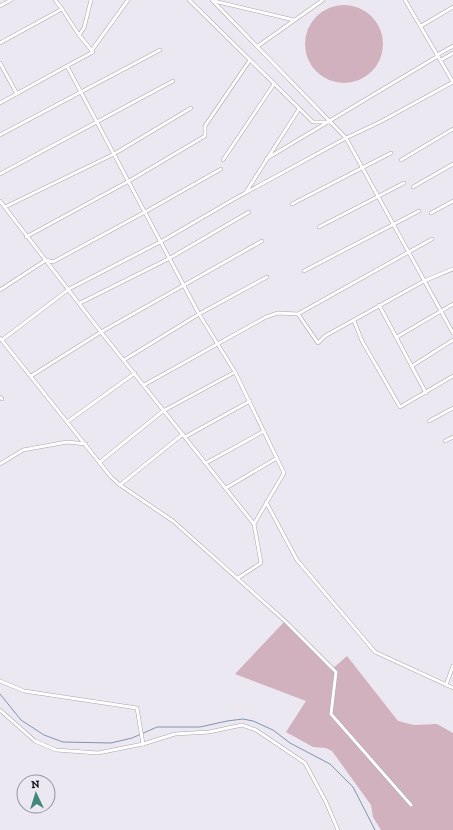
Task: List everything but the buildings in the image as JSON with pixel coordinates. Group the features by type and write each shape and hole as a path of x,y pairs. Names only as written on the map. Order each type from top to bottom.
{"street":[{"path":"0,6 11,0"},
{"path":"55,0 79,35 92,50"},
{"path":"79,35 84,28 91,0"},
{"path":"0,103 93,52 92,50 128,0"},
{"path":"189,0 313,122 330,122"},
{"path":"212,0 294,20"},
{"path":"212,0 346,138 361,168 394,224 453,333"},
{"path":"258,46 323,0"},
{"path":"405,0 453,82 380,122 346,138 162,241 69,289 1,339 111,477 120,485 173,521 202,549 238,578 286,622 336,672 331,714 411,805"},
{"path":"421,26 453,7"},
{"path":"0,43 62,9"},
{"path":"266,159 330,122 453,46"},
{"path":"0,135 160,50"},
{"path":"441,60 453,53"},
{"path":"26,236 129,181 205,136 205,126 250,60"},
{"path":"0,63 17,94"},
{"path":"67,66 162,241 199,314 235,372 284,473 254,524"},
{"path":"0,174 173,81"},
{"path":"223,160 274,84"},
{"path":"5,207 114,154 191,108"},
{"path":"245,194 299,109"},
{"path":"401,160 453,129"},
{"path":"292,204 390,152"},
{"path":"413,187 453,164"},
{"path":"0,290 46,260 53,262 146,212 221,169"},
{"path":"319,227 404,183"},
{"path":"0,201 163,411 254,524 261,563 238,578"},
{"path":"431,213 453,201"},
{"path":"304,271 419,211"},
{"path":"80,303 170,258 248,212"},
{"path":"144,386 266,317 278,313 298,314 410,253 432,239"},
{"path":"31,376 101,332 262,241"},
{"path":"298,314 318,343 325,336 354,321 424,280 453,269"},
{"path":"124,360 199,314 267,277"},
{"path":"397,337 453,304"},
{"path":"379,305 426,393"},
{"path":"354,321 362,341 400,407 453,376"},
{"path":"412,366 453,340"},
{"path":"100,462 163,411 235,372"},
{"path":"67,422 135,373"},
{"path":"120,485 184,436 250,401"},
{"path":"428,421 453,408"},
{"path":"206,463 264,431"},
{"path":"445,441 453,437"},
{"path":"0,464 22,450 67,442 86,444"},
{"path":"226,488 277,458"},
{"path":"266,502 297,560 375,652 453,688"},
{"path":"446,685 453,666"},
{"path":"0,681 24,691 137,708 143,744"},
{"path":"0,710 34,741 56,750 98,753 143,744 175,734 209,732 242,726 256,730 306,763 326,802 338,830"}],"shaded area":[{"path":"344,5 359,8 371,17 380,29 383,44 380,59 371,71 359,80 344,83 329,80 317,71 308,59 305,44 308,29 317,17 329,8"},
{"path":"285,621 331,670 347,656 398,721 414,725 437,724 453,733 453,830 381,830 373,817 371,805 332,751 326,748 313,747 286,732 306,701 235,674"}],"waterway":[{"path":"0,694 21,720 44,735 63,742 111,743 132,738 157,727 200,727 243,719 253,721 273,730 290,743 330,764 353,787 375,830"}]}
